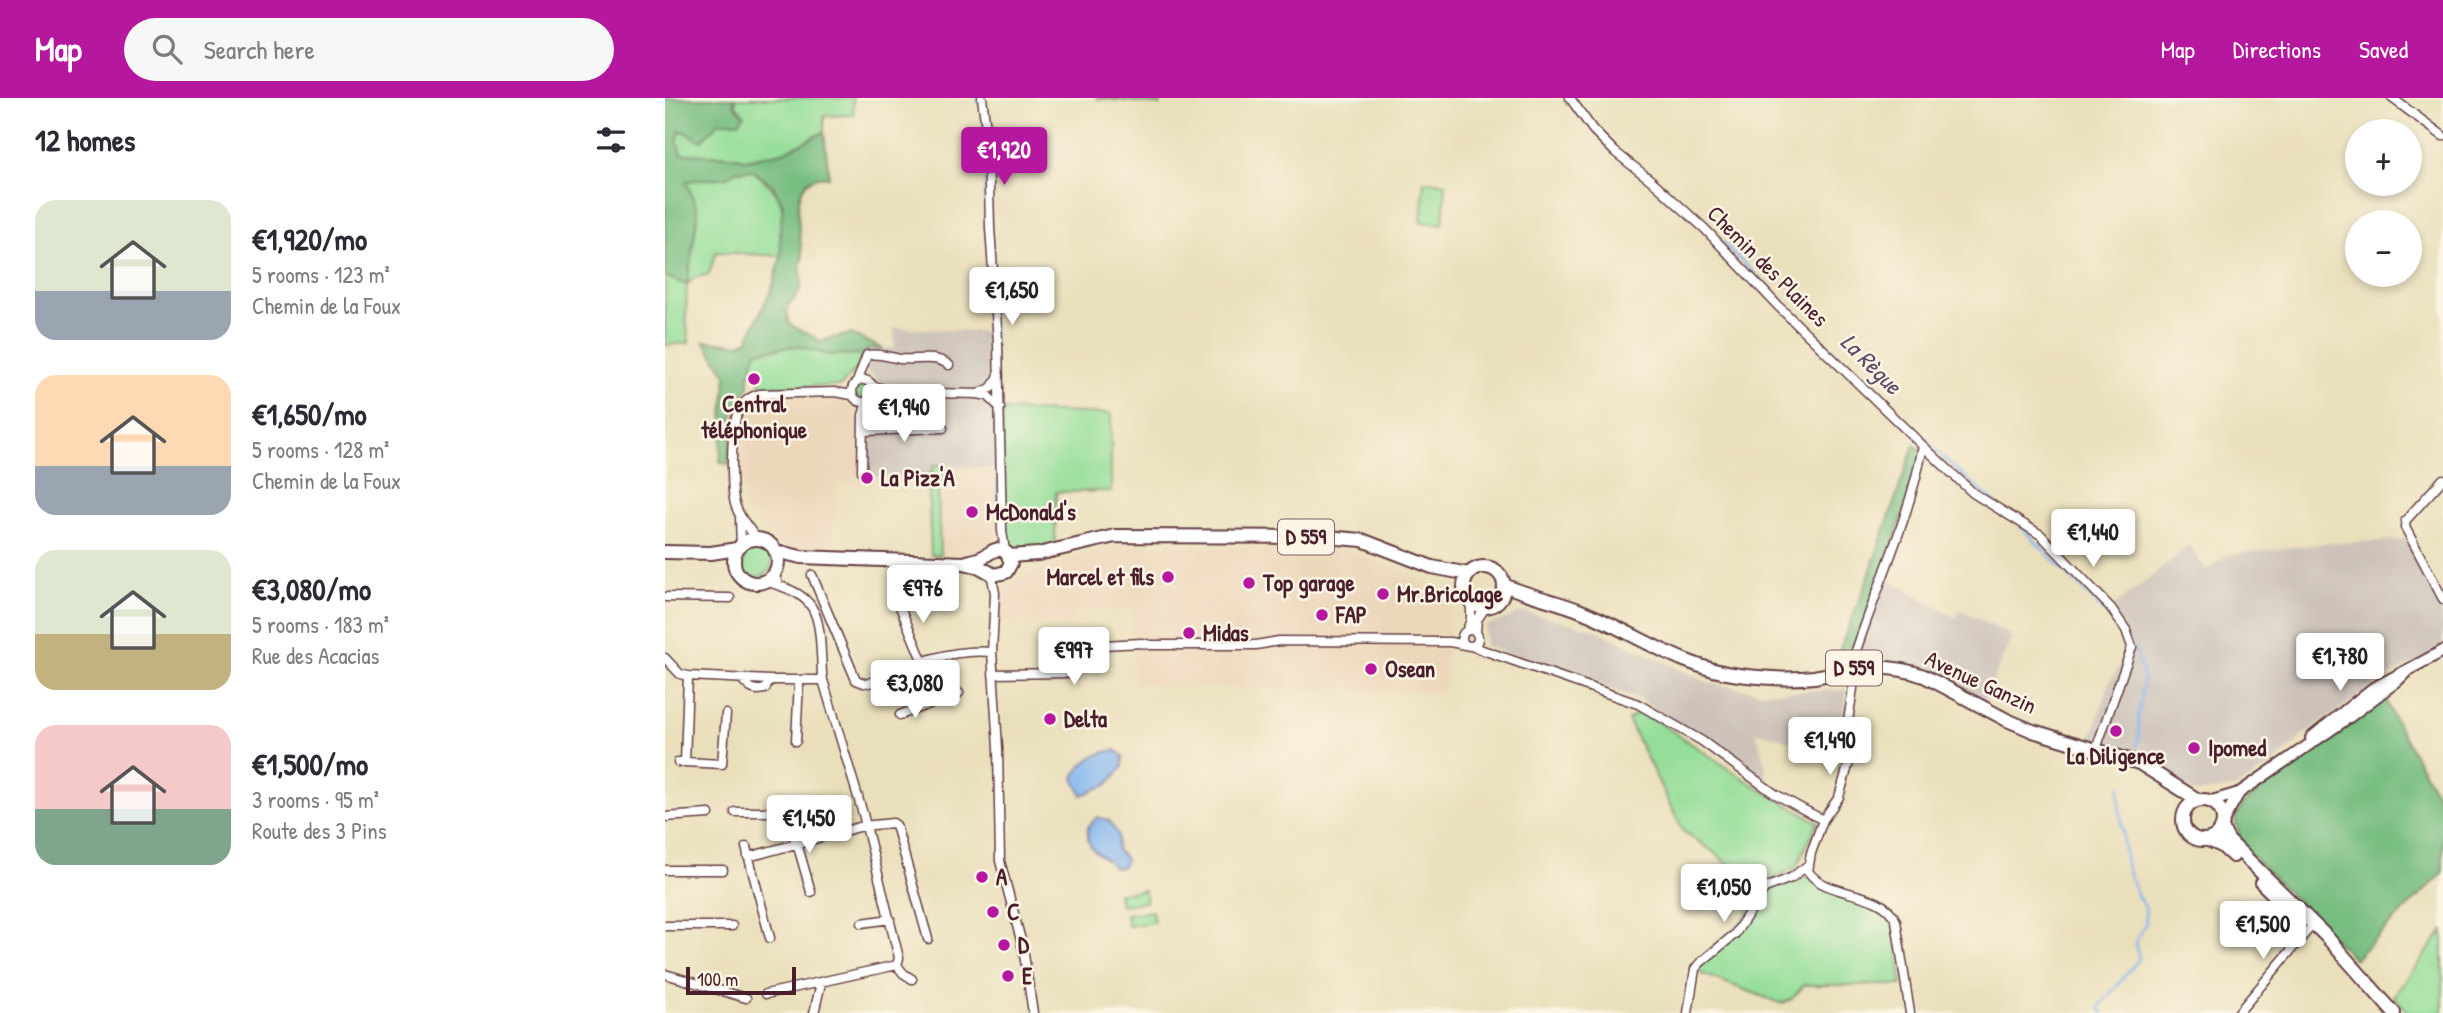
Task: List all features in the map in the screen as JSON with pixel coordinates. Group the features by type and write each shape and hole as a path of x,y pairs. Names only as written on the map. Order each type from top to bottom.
{"main road":[{"name":"D 559","path":"998,562 1112,542 1174,537 1344,538 1380,546 1432,566 1469,574"},
{"path":"665,552 711,553 739,547 757,539 764,541 775,551 801,557 998,562"},
{"path":"734,565 739,547"},
{"path":"773,576 775,551"},
{"path":"711,553 727,559 741,576 752,582 773,576 801,557"},
{"name":"D 559","path":"1432,566 1464,590"},
{"path":"1480,567 1489,567 1499,573 1504,585 1501,598 1485,608 1471,603 1464,590 1469,574 1480,567"},
{"name":"Avenue Ganzin","path":"1504,585 1580,610 1672,656 1713,670 1747,676 1784,678 1812,677 1852,668 1882,666 1910,671 2015,723 2139,763 2198,800"},
{"name":"Avenue Ganzin","path":"1501,598 1538,597"},
{"path":"2382,998 2223,846 2196,839 2187,832 2184,814 2187,808 2198,800 2212,802 2239,793 2297,752 2318,730 2372,689 2443,651"},
{"name":"Avenue Ganzin","path":"2161,779 2177,799 2184,814"},
{"path":"2208,840 2214,837 2239,793"},
{"path":"2212,802 2220,808 2228,840 2326,936 2394,1013"}],"street":[{"path":"982,98 988,143 990,228 1000,381 1002,531 992,652 998,748 1000,860 1023,948 1033,1013"},
{"name":"Chemin des Plaines","path":"1570,98 1593,130 1615,152 1705,229 1778,306 1923,446 1973,493 2041,535 2068,560 2087,585 2111,608 2126,630 2133,648 2097,749"},
{"path":"2392,98 2443,136"},
{"path":"862,471 863,415 860,394 863,362 867,355 877,353 901,359 937,359 949,365"},
{"path":"860,394 874,393 863,370"},
{"path":"978,394 1000,381"},
{"path":"870,384 891,392"},
{"path":"860,394 870,384"},
{"path":"989,389 1000,403"},
{"path":"739,547 739,515 732,489 735,426 741,407 750,398 761,394 891,392 978,394 1000,403"},
{"path":"863,431 943,428"},
{"path":"1852,668 1865,623 1898,535 1923,446"},
{"path":"2443,479 2406,520 2405,527 2443,599"},
{"path":"739,515 757,539"},
{"path":"812,575 856,680 867,683 922,660 976,651 992,652"},
{"path":"773,576 796,591 813,610 819,623 820,668 890,919 899,958 897,965"},
{"path":"665,597 730,598"},
{"path":"898,602 922,660"},
{"path":"1470,639 1471,603"},
{"path":"813,610 824,605"},
{"path":"1470,639 1485,608"},
{"path":"993,674 1072,673 1102,645 1256,645 1279,641 1450,642 1470,639 1487,653 1638,704 1702,741 1775,794 1823,820"},
{"path":"665,658 680,674 742,679 748,687 757,691 765,689 769,680 823,680"},
{"path":"904,668 921,707"},
{"path":"688,676 681,762 722,764 726,714"},
{"path":"796,741 799,681"},
{"path":"1688,1013 1696,969 1700,963 1735,934 1765,888 1791,878 1808,865 1823,820 1839,797 1850,759 1847,729 1853,688"},
{"path":"900,715 959,693"},
{"path":"735,812 786,813 820,802"},
{"path":"786,813 811,892"},
{"path":"665,817 709,814"},
{"path":"748,857 865,826 893,823 896,825 928,939"},
{"path":"746,847 770,939"},
{"path":"1808,865 1812,877 1880,903 1892,912 1896,921 1910,1013"},
{"path":"665,870 723,870"},
{"path":"862,923 890,919"},
{"path":"665,926 732,926"},
{"path":"2238,1013 2309,929"},
{"path":"897,965 912,979"},
{"path":"766,994 897,965"},
{"path":"665,974 746,998"},
{"path":"814,1013 821,983"}],"shaded area":[{"path":"894,328 994,332 999,468 934,465 928,479 869,476 866,469 866,415 872,404 880,399 879,381 865,369 864,354 867,349 895,348"},
{"path":"835,397 846,401 856,415 860,462 869,476 874,476 874,483 835,484 833,549 782,548 747,513 745,507 745,491 740,479 741,419 752,401 760,398"},
{"path":"944,465 999,468 1001,537 994,538 979,553 940,555 938,482 944,481"},
{"path":"2407,537 2443,607 2443,646 2377,683 2306,733 2270,767 2234,788 2195,793 2152,765 2091,740 2109,684 2127,651 2110,610 2189,546 2206,570 2227,555 2319,544 2401,540"},
{"path":"1114,545 1343,549 1392,566 1452,600 1443,692 1134,684 1133,609 1074,611 1073,628 1000,623 1002,587 1017,577"},
{"path":"1886,578 1956,618 1961,610 2012,636 1984,702 1904,665 1884,662 1856,664 1870,614"},
{"path":"1525,612 1594,629 1709,683 1760,692 1847,690 1839,756 1756,731 1766,769 1767,786 1640,699 1485,646 1485,626"}],"green space":[{"path":"665,98 734,98 734,105 744,115 739,122 719,122 701,141 680,130 677,141 681,154 732,156 747,160 786,151 824,132 829,177 815,178 806,184 801,194 798,222 803,260 800,264 802,283 797,296 787,306 788,322 819,341 851,334 883,349 868,349 864,354 829,355 797,346 757,351 753,362 754,372 749,373 749,386 733,412 729,464 720,463 726,375 704,341 739,344 747,341 773,286 781,256 783,205 772,184 751,170 735,171 727,177 686,181 698,212 687,285 665,276"},
{"path":"736,98 853,98 854,115 824,116 824,132 786,151 747,160 732,156 680,154 677,141 680,130 711,131 719,122 744,115 736,105"},
{"path":"1095,98 1160,98 1160,105"},
{"path":"751,170 773,189 779,198 783,216 781,256 716,252 709,274 694,278 687,285 698,212 686,181 727,177 735,171"},
{"path":"1424,181 1446,183 1443,224 1421,222"},
{"path":"665,276 687,285 689,343 665,345"},
{"path":"797,346 829,355 864,354 855,371 841,386 760,386 760,372 754,372 753,362 757,351"},
{"path":"862,384 868,386 868,398 862,400 856,398 854,392 856,386"},
{"path":"1004,410 1111,414 1111,491 1056,492 1055,547 1021,554 1007,541 1002,428"},
{"path":"1914,445 1924,452 1856,664 1833,666 1867,581"},
{"path":"934,465 944,465 944,481 938,482 940,555 931,555 928,479"},
{"path":"756,545 767,550 772,561 767,572 756,577 745,572 740,561 745,550"},
{"path":"2385,697 2393,717 2443,806 2443,873 2354,959 2241,845 2235,818 2243,805 2256,793"},
{"path":"1642,711 1761,790 1818,822 1797,866 1760,886 1736,872 1718,855 1683,831 1628,720"},
{"path":"1797,870 1810,879 1886,910 1896,925 1902,985 1804,985 1791,999 1780,1003 1700,973 1698,962 1735,932 1757,896"},
{"path":"1144,890 1146,902 1120,905 1118,893"},
{"path":"1152,911 1154,922 1128,926 1126,914"},
{"path":"2443,931 2443,1013 2409,1013 2394,996"}],"water":[{"path":"1116,750 1123,756 1123,767 1107,785 1082,795 1074,778 1081,767 1096,755"},
{"path":"1097,817 1109,820 1118,835 1117,850 1126,859 1124,865 1119,868 1113,867 1090,845 1088,827"}],"waterway":[{"path":"978,98 978,103"},
{"path":"665,100 665,125"},
{"path":"982,136 984,175"},
{"path":"985,180 985,201"},
{"name":"La Règue","path":"1720,240 1891,408 1996,503"},
{"path":"993,323 994,362"},
{"path":"997,482 998,504"},
{"name":"La Règue","path":"2020,526 2109,616"},
{"name":"La Règue","path":"2135,650 2144,678 2136,746"},
{"name":"La Règue","path":"2103,1013 2099,1007 2139,959 2135,943 2146,922 2145,907 2138,897 2126,865 2119,802 2120,785"}],"place":[{"name":"Central téléphonique","path":"754,379"},
{"name":"La Pizz'A","path":"867,478"},
{"name":"McDonald's","path":"972,512"},
{"name":"Marcel et fils","path":"1168,577"},
{"name":"Top garage","path":"1249,583"},
{"name":"Mr.Bricolage","path":"1383,594"},
{"name":"FAP","path":"1322,615"},
{"name":"Midas","path":"1189,633"},
{"name":"Osean","path":"1371,669"},
{"name":"Delta","path":"1050,719"},
{"name":"La Diligence","path":"2116,731"},
{"name":"Ipomed","path":"2194,748"},
{"name":"A","path":"982,877"},
{"name":"C","path":"993,912"},
{"name":"D","path":"1004,945"},
{"name":"E","path":"1008,976"}]}
